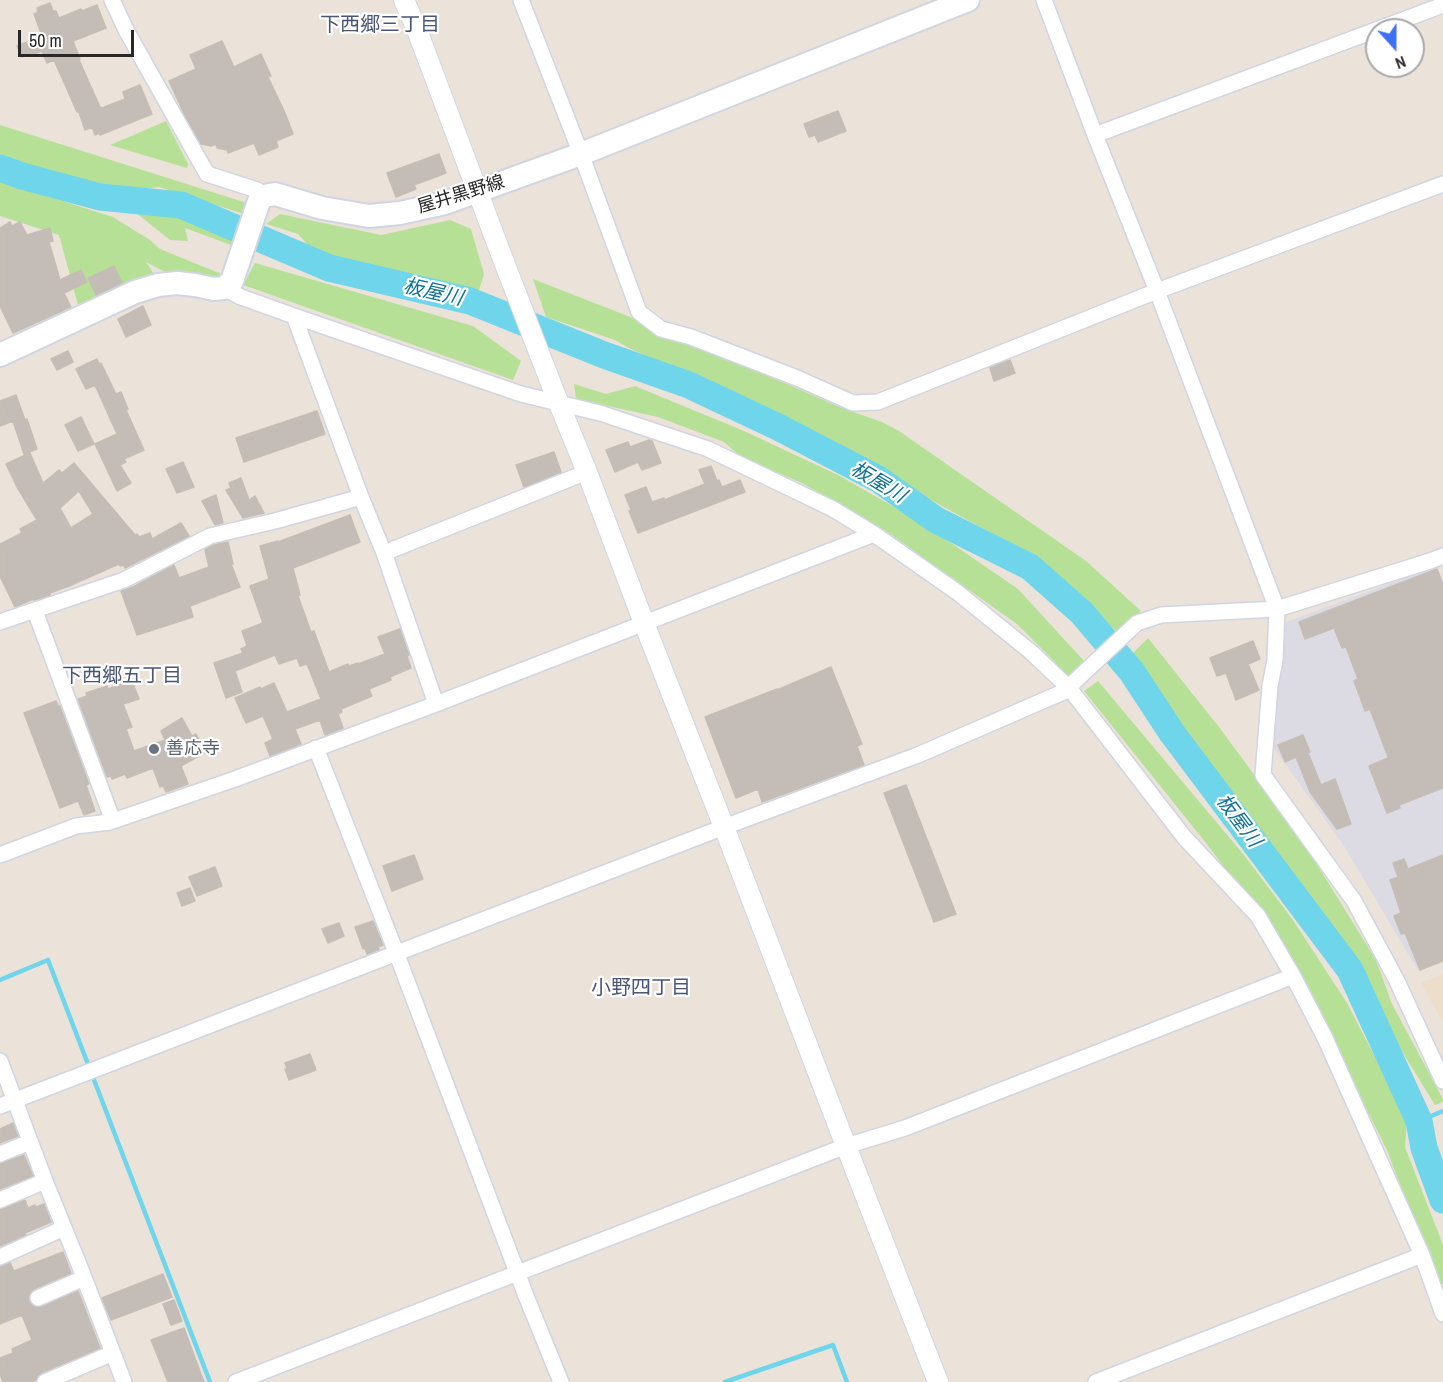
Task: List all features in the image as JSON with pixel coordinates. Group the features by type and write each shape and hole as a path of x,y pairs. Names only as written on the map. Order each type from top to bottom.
{"main road":[{"name":"屋井黒野線","path":"262,199 275,194 322,208 369,216 400,213 445,203 581,154 968,0"},
{"path":"0,355 135,292 158,285 177,283 214,290 228,285 262,199"}],"street":[{"path":"112,0 126,30 207,174 258,190 262,199"},
{"path":"404,0 938,1382"},
{"path":"521,0 639,312 661,329 691,337 797,378 853,403 878,402 1157,291 1443,184"},
{"path":"1044,0 1277,609 1275,660 1270,686 1263,775 1354,901 1397,981 1443,1081"},
{"path":"1095,135 1443,5"},
{"path":"228,285 241,297 521,394 557,399 708,449 832,509 874,534 957,592 1072,685 1184,837 1258,915 1325,1038 1422,1255 1443,1314"},
{"path":"294,316 384,553 436,704"},
{"path":"384,553 586,472"},
{"path":"0,622 124,580 210,536 361,497"},
{"path":"0,855 76,826 113,821 235,779 436,704 874,534"},
{"path":"0,1106 396,952 918,755 1072,685 1137,623 1161,615 1277,609 1443,556"},
{"path":"34,611 113,821"},
{"path":"316,748 561,1382"},
{"path":"236,1382 846,1146 905,1128 1293,976"},
{"path":"0,1061 124,1382"},
{"path":"0,1154 30,1142"},
{"path":"0,1200 45,1181"},
{"path":"0,1257 64,1228"},
{"path":"1096,1382 1422,1255"},
{"path":"38,1298 84,1278"},
{"path":"45,1382 113,1353"}],"shaded area":[{"path":"1437,566 1443,581 1443,959 1417,969 1344,846 1268,740 1286,622"},
{"path":"1443,974 1443,1023 1421,983"}],"green space":[{"path":"166,121 188,164 187,168 110,145"},
{"path":"0,125 250,204 244,214 159,187 126,194 85,193 0,154"},
{"path":"0,181 113,217 150,240 160,249 229,277 196,288 146,262 155,276 78,305 59,235 0,216"},
{"path":"137,201 181,205 220,227 239,248 185,228 188,241 170,240 135,212"},
{"path":"280,214 381,235 450,220 471,229 484,274 479,290 456,291 329,268 298,234 266,224"},
{"path":"255,263 473,326 521,361 513,380 243,285"},
{"path":"533,279 661,329 899,431 1086,561 1141,611 1117,632 1050,569 1002,539 845,450 615,340 546,317"},
{"path":"574,384 606,394 635,386 744,431 838,475 919,521 1018,589 1085,662 1067,678 1052,659 1017,624 886,531 802,483 741,457 724,442 658,417 576,399"},
{"path":"1148,638 1219,727 1300,837 1376,960 1392,1004 1443,1102 1435,1105 1293,874 1216,779 1133,653"},
{"path":"1098,681 1244,855 1293,920 1347,1003 1407,1119 1405,1147 1443,1245 1443,1284 1438,1286 1387,1150 1341,1058 1272,931 1206,843 1084,691"}],"building":[{"path":"50,3 59,18 97,5 106,28 73,41 100,107 125,99 123,92 140,85 152,114 100,135 99,133 95,135 92,127 85,130 79,112 77,112 54,60 47,63 42,51 22,57 17,46 42,36 34,14 38,12 37,8"},
{"path":"222,41 234,67 261,54 271,76 268,77 293,134 276,141 278,147 259,155 254,143 228,153 227,150 217,148 216,144 211,146 201,144 185,116 169,81 196,69 190,55"},
{"path":"838,111 846,131 818,142 815,135 809,137 804,124"},
{"path":"439,154 446,173 414,185 416,189 396,197 387,173"},
{"path":"10,222 12,226 20,222 27,235 50,228 53,241 49,242 60,280 81,270 87,282 64,293 71,307 13,333 0,306 0,228"},
{"path":"114,266 122,283 96,295 88,278"},
{"path":"143,306 151,325 126,337 118,319"},
{"path":"68,351 73,362 57,370 51,359"},
{"path":"97,359 116,394 121,392 128,409 126,410 144,450 124,459 126,462 120,465 131,483 117,491 95,444 117,434 95,385 86,389 76,369"},
{"path":"1010,360 1015,373 994,381 990,368"},
{"path":"16,395 37,449 24,454 13,421 0,426 0,401"},
{"path":"317,411 325,434 244,462 236,438"},
{"path":"81,417 94,444 78,451 65,425"},
{"path":"652,441 661,463 642,470 638,462 615,472 606,450 628,442 630,447"},
{"path":"554,452 561,472 524,487 516,465"},
{"path":"30,453 43,483 59,470 62,473 74,463 135,535 139,537 150,533 152,539 181,523 189,536 125,568 124,565 119,564 50,593 50,595 15,607 0,576 0,544 22,533 20,529 37,520 6,464","holes":["79,491 93,514 71,528 60,508"]},
{"path":"183,462 194,487 177,493 166,469"},
{"path":"711,466 722,487 740,480 745,492 638,533 625,495 646,487 652,502 664,498 664,500 705,484 699,470"},
{"path":"241,478 249,500 255,496 264,513 243,518 226,490 231,488 229,483"},
{"path":"216,495 223,523 215,525 202,501"},
{"path":"350,515 360,542 293,568 300,595 298,596 311,632 314,631 329,672 348,664 349,666 358,664 385,654 378,637 400,629 411,668 369,689 372,696 341,709 342,712 338,714 343,728 325,735 320,720 295,729 301,744 270,756 265,743 273,739 263,716 246,723 235,698 274,683 287,712 321,699 307,664 300,666 297,658 279,664 275,655 235,671 242,692 226,698 214,663 243,653 241,649 247,646 242,631 263,623 250,586 269,579 260,546 278,542"},
{"path":"228,542 233,564 231,564 240,587 190,606 193,617 137,635 121,591 174,565 179,578 209,567 205,550 213,545"},
{"path":"1437,569 1443,585 1443,788 1399,805 1400,808 1387,813 1369,766 1388,757 1370,709 1365,711 1354,681 1358,679 1346,647 1342,648 1334,628 1305,639 1299,622"},
{"path":"1253,641 1260,659 1248,664 1259,690 1236,700 1226,673 1217,676 1210,658"},
{"path":"831,667 862,744 857,746 864,765 762,802 758,789 736,798 705,717"},
{"path":"132,681 139,699 123,704 132,727 126,729 134,751 165,740 161,731 182,718 192,736 196,734 206,752 181,766 188,784 166,792 163,786 160,787 153,768 127,778 125,774 112,779 111,776 107,777 78,699 87,696 86,693 107,686 108,689"},
{"path":"56,701 60,706 89,784 86,785 95,811 84,815 78,801 60,808 24,713"},
{"path":"1303,735 1321,785 1335,779 1351,824 1337,829 1310,792 1296,757 1285,762 1278,745"},
{"path":"906,785 956,914 934,922 884,793"},
{"path":"414,855 423,879 392,891 383,866"},
{"path":"1443,855 1443,961 1420,970 1405,933 1401,934 1394,916 1401,913 1390,880 1398,877 1393,863 1404,859 1408,869"},
{"path":"215,867 222,886 197,896 189,877"},
{"path":"190,888 195,901 182,906 177,893"},
{"path":"373,921 383,945 378,947 379,950 367,954 355,927"},
{"path":"339,923 344,936 328,943 322,929"},
{"path":"310,1054 316,1070 289,1080 285,1063"},
{"path":"13,1123 18,1136 0,1143 0,1129"},
{"path":"24,1155 33,1176 0,1189 0,1164"},
{"path":"25,1200 28,1208 44,1204 51,1222 0,1246 0,1210"},
{"path":"63,1252 71,1273 34,1289 30,1293 29,1301 33,1306 41,1307 78,1291 100,1348 41,1373 36,1380 3,1382 0,1374 0,1358 13,1353 12,1349 32,1340 22,1315 0,1324 0,1267 10,1263 14,1271"},
{"path":"163,1274 172,1297 111,1320 102,1298"},
{"path":"174,1300 182,1321 171,1325 163,1304"},
{"path":"184,1328 204,1382 168,1382 151,1340"}],"waterway":[{"name":"板屋川","path":"0,168 100,197 181,205 329,268 470,301 604,355 689,385 778,427 878,479 936,520 1030,567 1082,613 1132,672 1172,733 1350,970 1419,1121 1424,1148 1443,1200"},
{"path":"0,980 48,960 210,1382"},
{"path":"1419,1121 1443,1111"},
{"path":"725,1382 833,1345 847,1382"}],"place":[{"name":"善応寺","path":"154,749"}],"district":[{"name":"下西郷三丁目","path":"380,26"},
{"name":"下西郷五丁目","path":"122,677"},
{"name":"小野四丁目","path":"641,989"}]}
